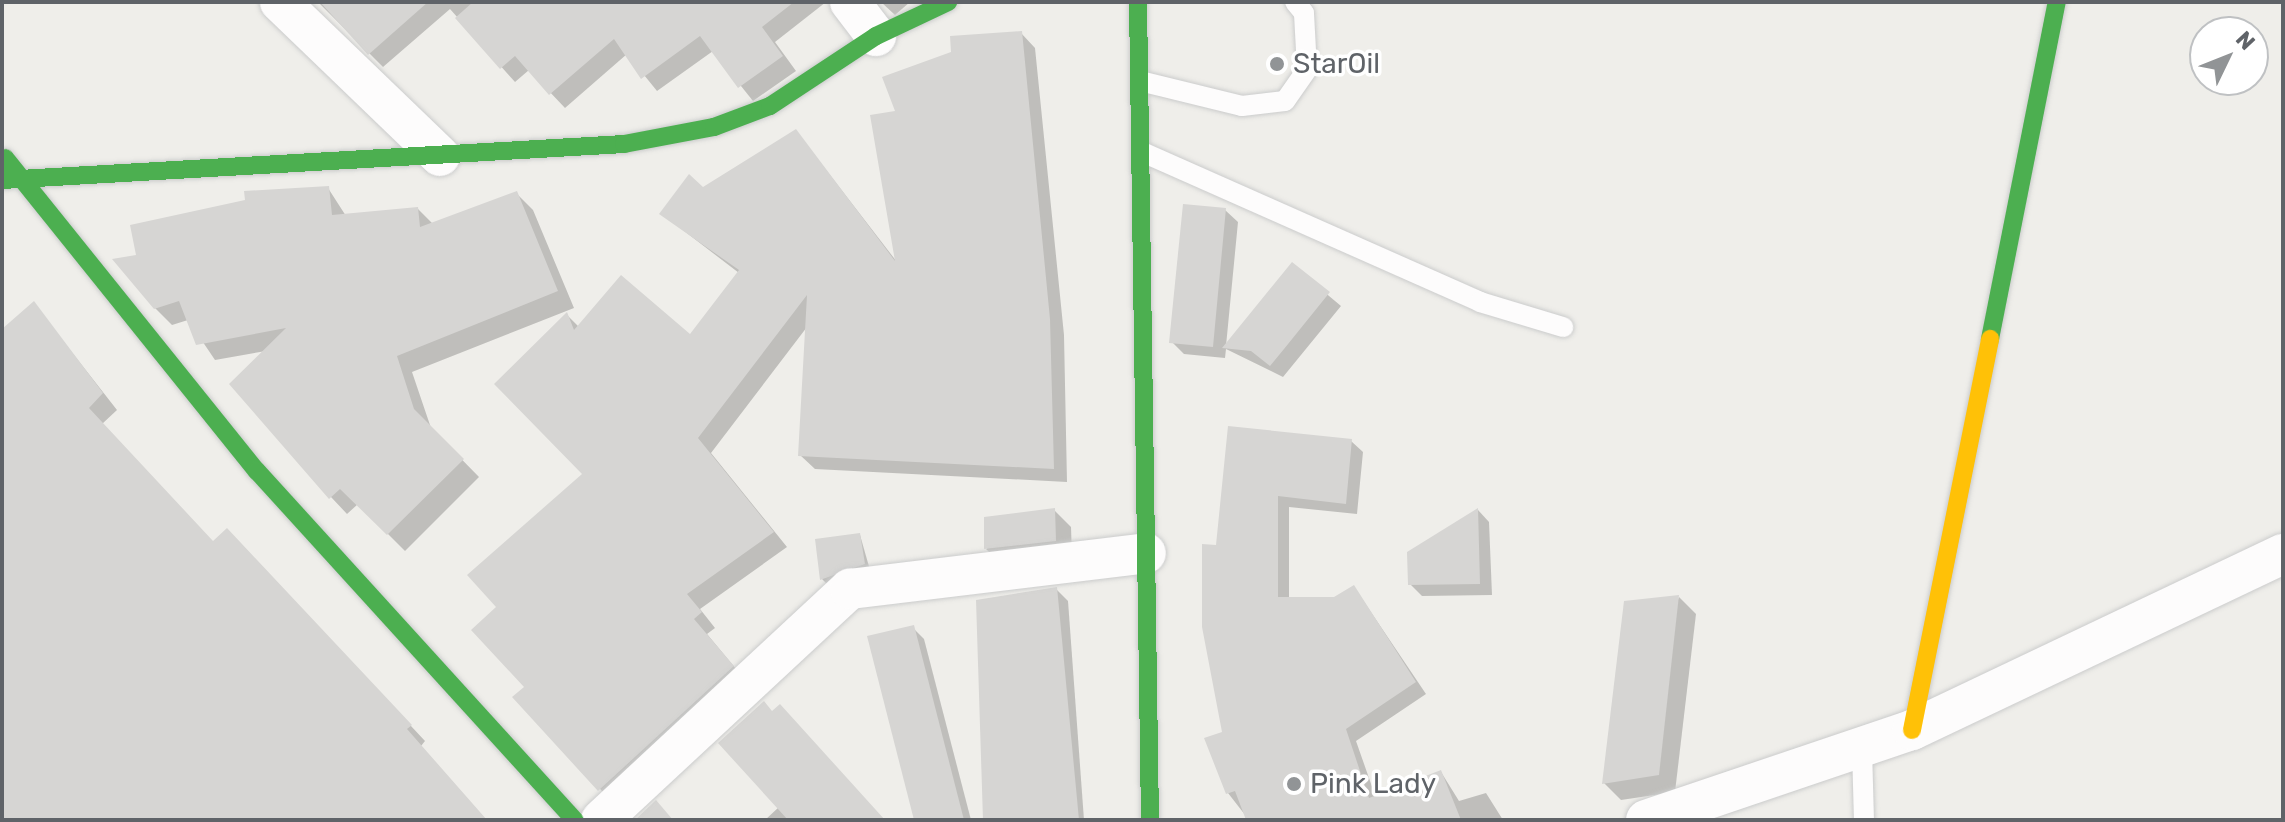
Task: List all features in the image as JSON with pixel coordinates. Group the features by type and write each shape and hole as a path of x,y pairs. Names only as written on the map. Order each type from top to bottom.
{"street":[{"path":"280,2 440,156"},
{"path":"850,2 876,36"},
{"path":"10,179 624,144 714,127 770,106 876,36 948,2"},
{"path":"1138,2 1150,820"},
{"path":"1912,730 2057,2"},
{"path":"2,152 10,179 257,471 575,820"},
{"path":"601,820 850,589 1146,553"},
{"path":"1646,820 1912,730 2283,554"}],"lane":[{"path":"1140,81 1242,106 1285,101 1307,69 1304,13 1295,2"},
{"path":"1142,152 1480,302 1563,327"},
{"path":"1862,749 1864,820"}],"building":[{"path":"320,2 428,2 368,55"},
{"path":"473,2 794,2 762,27 783,56 738,88 700,36 641,79 614,39 549,95 515,56 500,69 455,18"},
{"path":"1022,31 1050,319 1054,469 798,456 807,295 698,438 774,532 687,594 702,612 694,619 734,666 598,791 512,697 524,687 471,630 496,607 467,575 582,474 494,384 567,312 574,330 621,275 690,334 739,270 659,214 689,174 703,187 796,129 895,261 870,115 895,111 882,77 951,52 950,36"},
{"path":"329,186 332,215 418,207 420,227 517,191 558,291 397,356 414,409 464,459 387,535 340,489 329,499 229,384 286,328 196,345 179,301 154,309 112,259 136,255 130,225 245,200 244,191"},
{"path":"1183,204 1226,208 1213,347 1169,343"},
{"path":"1292,262 1330,292 1284,349 1270,366 1251,351 1222,348"},
{"path":"34,301 103,393 89,408 213,541 227,528 412,725 407,729 487,820 2,820 2,329"},
{"path":"1228,426 1352,439 1346,504 1278,496 1278,597 1334,597 1354,585 1416,682 1346,729 1369,798 1441,770 1461,820 1246,820 1235,791 1226,794 1204,738 1222,732 1202,627 1202,544 1216,545"},
{"path":"1055,508 1056,541 984,549 984,517"},
{"path":"1478,508 1480,584 1408,585 1407,552"},
{"path":"860,533 865,564 820,580 815,539"},
{"path":"1057,587 1079,820 983,820 976,600"},
{"path":"1679,595 1659,775 1602,784 1624,601"},
{"path":"914,625 964,820 914,820 867,636"},
{"path":"764,701 772,711 780,704 885,820 788,820 718,743"},
{"path":"656,800 673,820 635,820"}],"traffic: fast":[{"path":"2,180 624,144 714,127 770,106 876,36 948,2"},
{"path":"1138,2 1150,820"},
{"path":"1990,339 2057,2"},
{"path":"5,158 257,471 575,820"}],"traffic: slow":[{"path":"1912,730 1990,339"}],"place":[{"name":"StarOil","path":"1277,64"},
{"name":"Pink Lady","path":"1294,784"}]}
